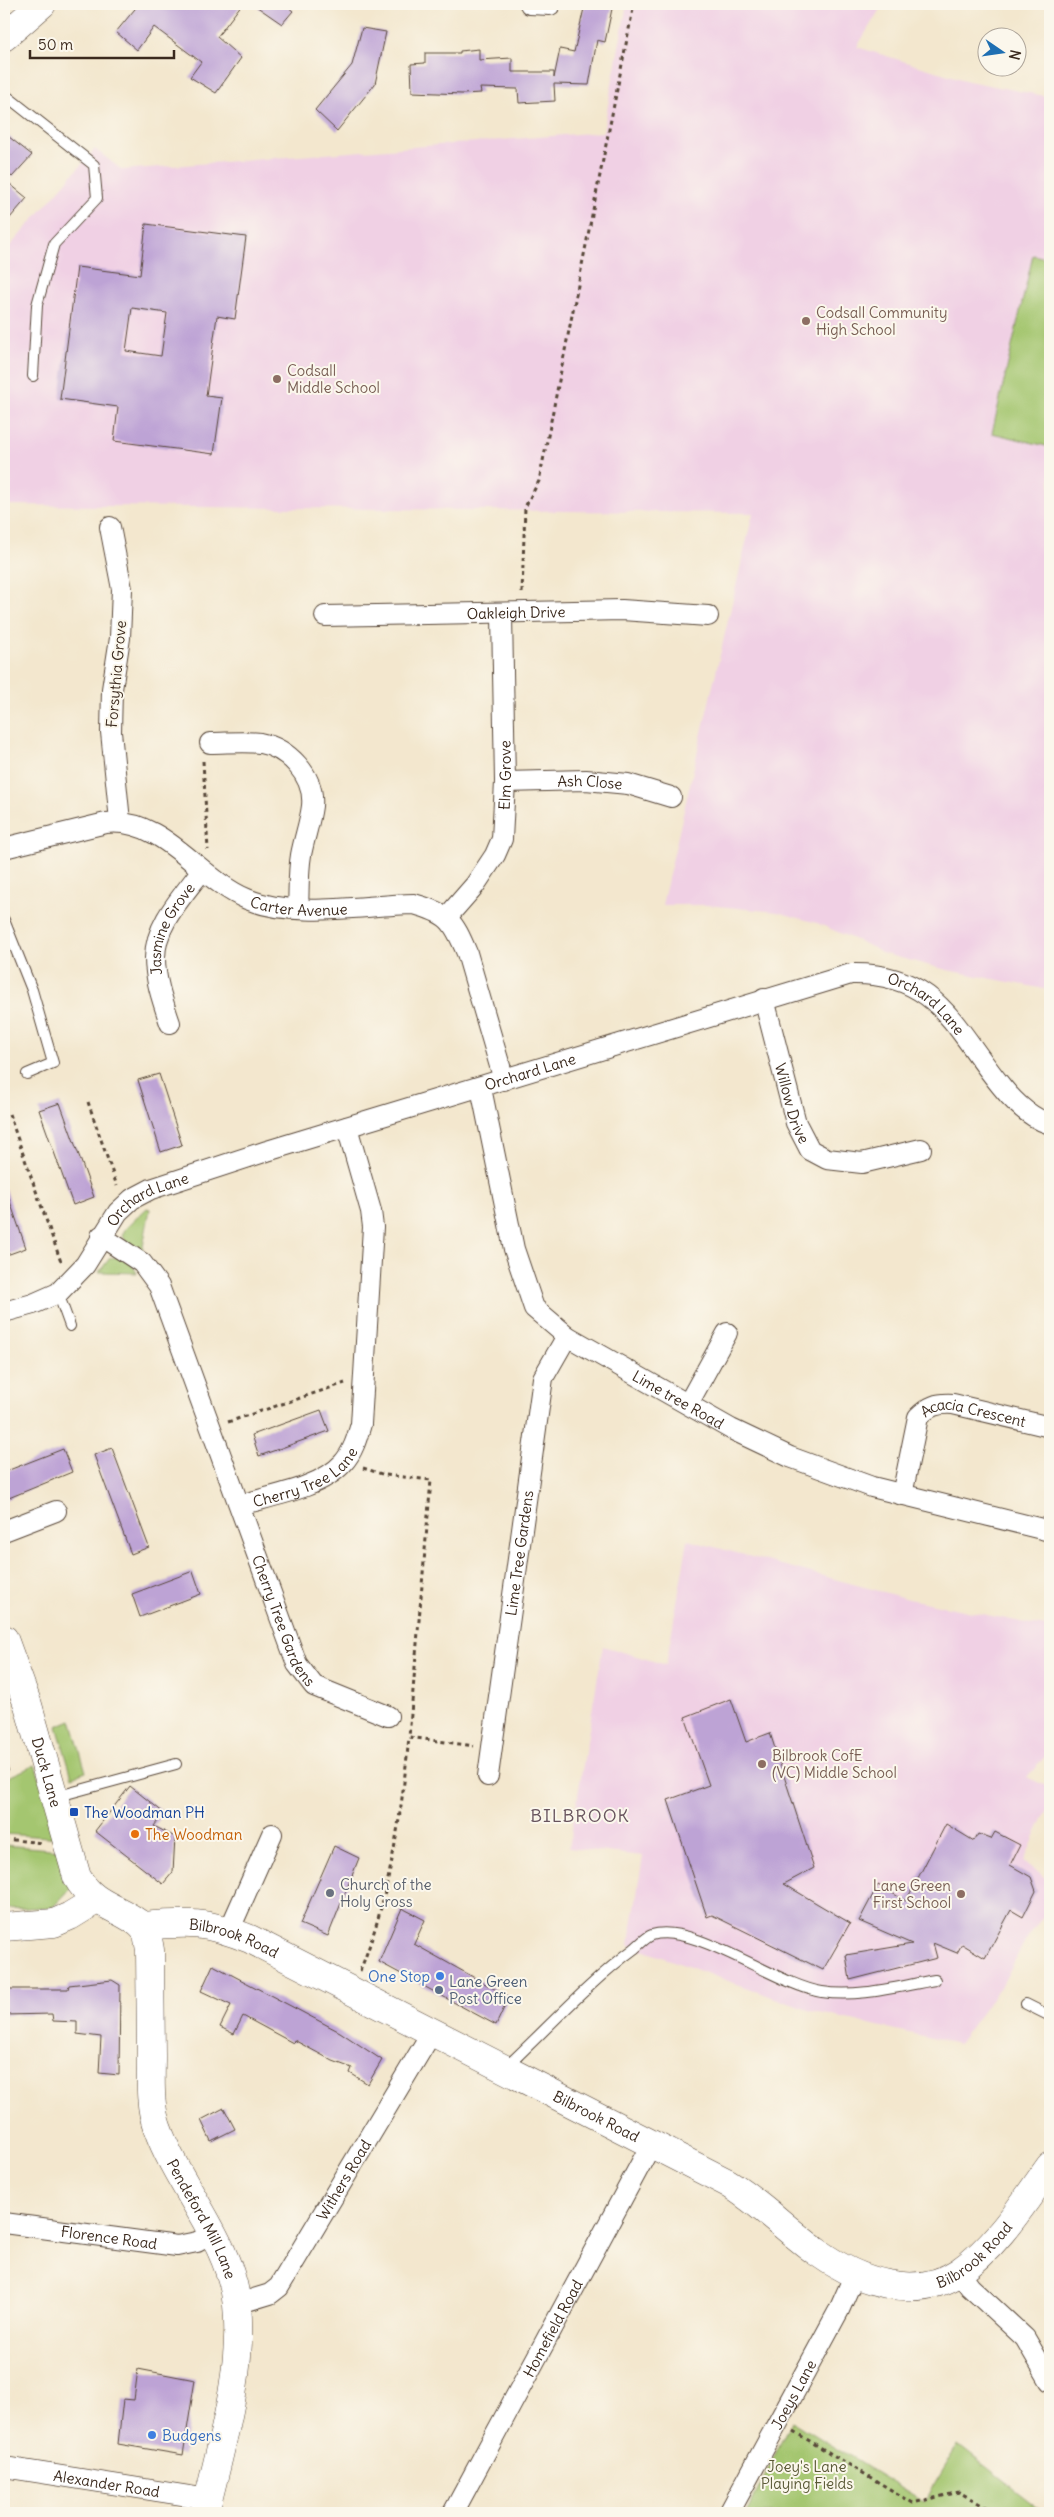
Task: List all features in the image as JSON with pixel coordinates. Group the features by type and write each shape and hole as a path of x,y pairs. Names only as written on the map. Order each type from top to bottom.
{"street":[{"path":"4,37 42,4"},
{"name":"Forsythia Grove","path":"110,527 122,589 120,638 112,689 111,732 120,821"},
{"name":"Oakleigh Drive","path":"325,616 502,614 622,610 708,616"},
{"name":"Elm Grove","path":"447,916 475,886 495,855 502,839 505,819 505,782 502,614"},
{"path":"210,743 260,743 275,748 291,758 303,771 309,787 312,805 301,857 298,909"},
{"name":"Ash Close","path":"505,782 586,780 628,784 672,797"},
{"path":"4,848 120,821"},
{"name":"Carter Avenue","path":"120,821 162,837 202,870 246,898 269,906 298,909 414,904 447,916"},
{"name":"Jasmine Grove","path":"170,1023 158,985 156,950 160,934 168,916 202,870"},
{"path":"447,916 459,934 467,953 504,1080"},
{"name":"Orchard Lane","path":"4,1312 33,1304 58,1293 85,1265 101,1236 118,1212 132,1199 151,1189 347,1127 481,1088 851,974 867,974 904,982 925,994 944,1009 1011,1097 1027,1111 1050,1124"},
{"name":"Willow Drive","path":"764,1000 796,1123 810,1150 827,1159 862,1163 921,1149"},
{"name":"Lime tree Road","path":"481,1088 514,1249 534,1308 567,1336 731,1429 790,1458 872,1487 1050,1531"},
{"name":"Cherry Tree Lane","path":"101,1236 142,1263 154,1275 240,1505 318,1482 344,1462 354,1446 361,1424 373,1245 371,1211 347,1127"},
{"path":"688,1404 727,1332"},
{"name":"Lime Tree Gardens","path":"488,1776 543,1378 567,1336"},
{"name":"Acacia Crescent","path":"902,1495 918,1417 928,1408 938,1403 953,1404 1050,1427"},
{"name":"Cherry Tree Gardens","path":"240,1505 297,1664 304,1676 314,1686 388,1716"},
{"path":"4,1531 56,1511"},
{"name":"Duck Lane","path":"4,1639 28,1705 77,1876 84,1890 96,1900"},
{"path":"229,1931 272,1834"},
{"path":"4,1927 54,1923 70,1916 96,1900 110,1909 132,1918 142,1926"},
{"name":"Bilbrook Road","path":"142,1926 188,1922 229,1931 352,1990 504,2070 652,2143 745,2193 816,2251 855,2274 890,2284 911,2286 942,2280 959,2272 984,2250 1050,2166"},
{"name":"Pendeford Mill Lane","path":"142,1926 147,1933 150,1950 152,2112 162,2142 212,2234 230,2278 237,2304 236,2360 227,2415 207,2506"},
{"name":"Withers Road","path":"237,2304 270,2294 279,2287 432,2032"},
{"name":"Homefield Road","path":"453,2513 652,2143"},
{"name":"Florence Road","path":"4,2222 177,2246 198,2242 212,2234"},
{"path":"959,2272 970,2287 1025,2338 1050,2381"},
{"name":"Joeys Lane","path":"729,2513 839,2310 855,2274"},
{"name":"Alexander Road","path":"4,2467 207,2506"}],"lane":[{"path":"4,94 94,164 96,181 97,198 54,244 37,305 33,376"},
{"path":"4,920 32,990 53,1063 27,1074"},
{"path":"58,1293 70,1326"},
{"path":"54,1798 176,1764"},
{"path":"504,2070 622,1958 652,1935 693,1938 783,1979 821,1992 848,1994 935,1980"},
{"path":"1026,2004 1050,2016"}],"path":[{"path":"522,601 525,507 539,480 634,4"},
{"path":"202,870 209,861 202,743 210,743"},
{"path":"88,1102 120,1194"},
{"path":"9,1114 64,1272"},
{"path":"222,1424 353,1381"},
{"path":"344,1462 385,1475 431,1480 403,1802 390,1869 367,1954 352,1990"},
{"path":"409,1737 492,1748"},
{"path":"4,1760 8,1772 4,1774"},
{"path":"4,1839 51,1844"},
{"path":"778,2421 913,2503 959,2492 996,2513"}],"shaded area":[{"name":"Codsall Community High School","path":"627,4 883,4 857,47 968,81 1050,97 1050,990 947,970 881,953 874,948 817,923 777,912 707,905 662,905 753,513 4,505 4,253 95,149 122,170 603,132"},
{"name":"Bilbrook CofE (VC) Middle School","path":"688,1540 909,1599 1050,1628 1050,1751 1027,1777 1050,1788 1050,1803 1024,1861 1050,1882 1050,1907 1025,1941 1003,1983 958,2044 811,2011 629,1945 643,1856 569,1848 603,1646 666,1665"}],"green space":[{"path":"1033,255 1050,259 1050,447 992,433"},
{"path":"147,1208 150,1209 142,1252 126,1241 122,1235 126,1228"},
{"path":"118,1257 131,1263 137,1273 99,1272 110,1258"},
{"path":"71,1720 86,1772 72,1777 57,1726"},
{"path":"35,1765 62,1838 4,1834 4,1779"},
{"path":"4,1845 61,1850 72,1887 53,1907 4,1909"},
{"name":"Joey's Lane Playing Fields","path":"791,2421 924,2502 958,2445 1046,2513 747,2513"}],"building":[{"path":"139,4 242,4 217,37 241,58 216,93 190,77 201,62 154,27 137,50 116,32"},
{"path":"253,4 284,4 293,11 282,24"},
{"path":"585,4 613,4 605,42 597,40 589,85 554,84 555,101 519,103 518,89 480,88 481,93 462,94 412,92 411,64 425,63 425,53 460,53 460,51 479,49 479,60 512,58 512,72 554,72 554,78 560,49 574,52"},
{"path":"362,28 386,32 375,84 337,131 315,110 352,65"},
{"path":"4,133 32,155 12,177 4,169"},
{"path":"4,179 27,198 4,225"},
{"path":"146,224 246,237 235,319 217,316 206,396 222,398 214,454 114,441 118,407 60,399 77,267 140,275","holes":["132,308 167,313 161,356 126,351"]},
{"path":"159,1074 182,1145 161,1152 138,1080"},
{"path":"60,1103 94,1197 73,1205 39,1110"},
{"path":"6,1190 26,1248 4,1256 4,1191"},
{"path":"321,1410 329,1431 259,1456 252,1435"},
{"path":"112,1448 149,1547 131,1554 94,1455"},
{"path":"63,1449 72,1472 4,1500 4,1472"},
{"path":"193,1571 201,1594 140,1617 132,1594"},
{"path":"731,1699 746,1742 770,1733 814,1868 784,1884 850,1923 823,1970 712,1915 707,1917 668,1800 709,1785 685,1717"},
{"name":"The Woodman","path":"130,1786 164,1813 154,1826 175,1837 173,1872 163,1884 95,1831"},
{"path":"946,1824 974,1841 978,1834 991,1839 995,1832 1020,1845 1010,1865 1031,1877 1036,1891 1023,1917 1011,1910 985,1958 962,1944 957,1953 933,1943 937,1958 850,1980 846,1955 912,1944 859,1921 878,1885 906,1901"},
{"name":"Church of the Holy Cross","path":"334,1846 359,1858 328,1936 300,1924"},
{"path":"402,1908 425,1920 414,1944 509,1997 496,2025 379,1962"},
{"path":"213,1965 340,2032 382,2060 368,2084 350,2073 352,2068 333,2061 294,2040 293,2043 243,2016 234,2034 220,2027 231,2005 201,1991"},
{"path":"112,1980 120,1985 119,2075 99,2073 101,2037 77,2034 77,2022 53,2021 52,2014 4,2015 5,1989 68,1989 69,1985"},
{"path":"224,2108 235,2129 211,2141 201,2120"},
{"path":"138,2369 195,2380 183,2455 118,2444 123,2399 134,2400"}],"place":[{"name":"Codsall Community High School","path":"806,321"},
{"name":"Codsall Middle School","path":"277,379"},
{"name":"Bilbrook CofE (VC) Middle School","path":"762,1764"},
{"name":"The Woodman PH","path":"74,1812"},
{"name":"The Woodman","path":"135,1834"},
{"name":"Church of the Holy Cross","path":"330,1893"},
{"name":"Lane Green First School","path":"961,1894"},
{"name":"One Stop","path":"440,1976"},
{"name":"Lane Green Post Office","path":"439,1990"},
{"name":"Budgens","path":"152,2435"}],"district":[{"name":"BILBROOK","path":"580,1815"}]}
